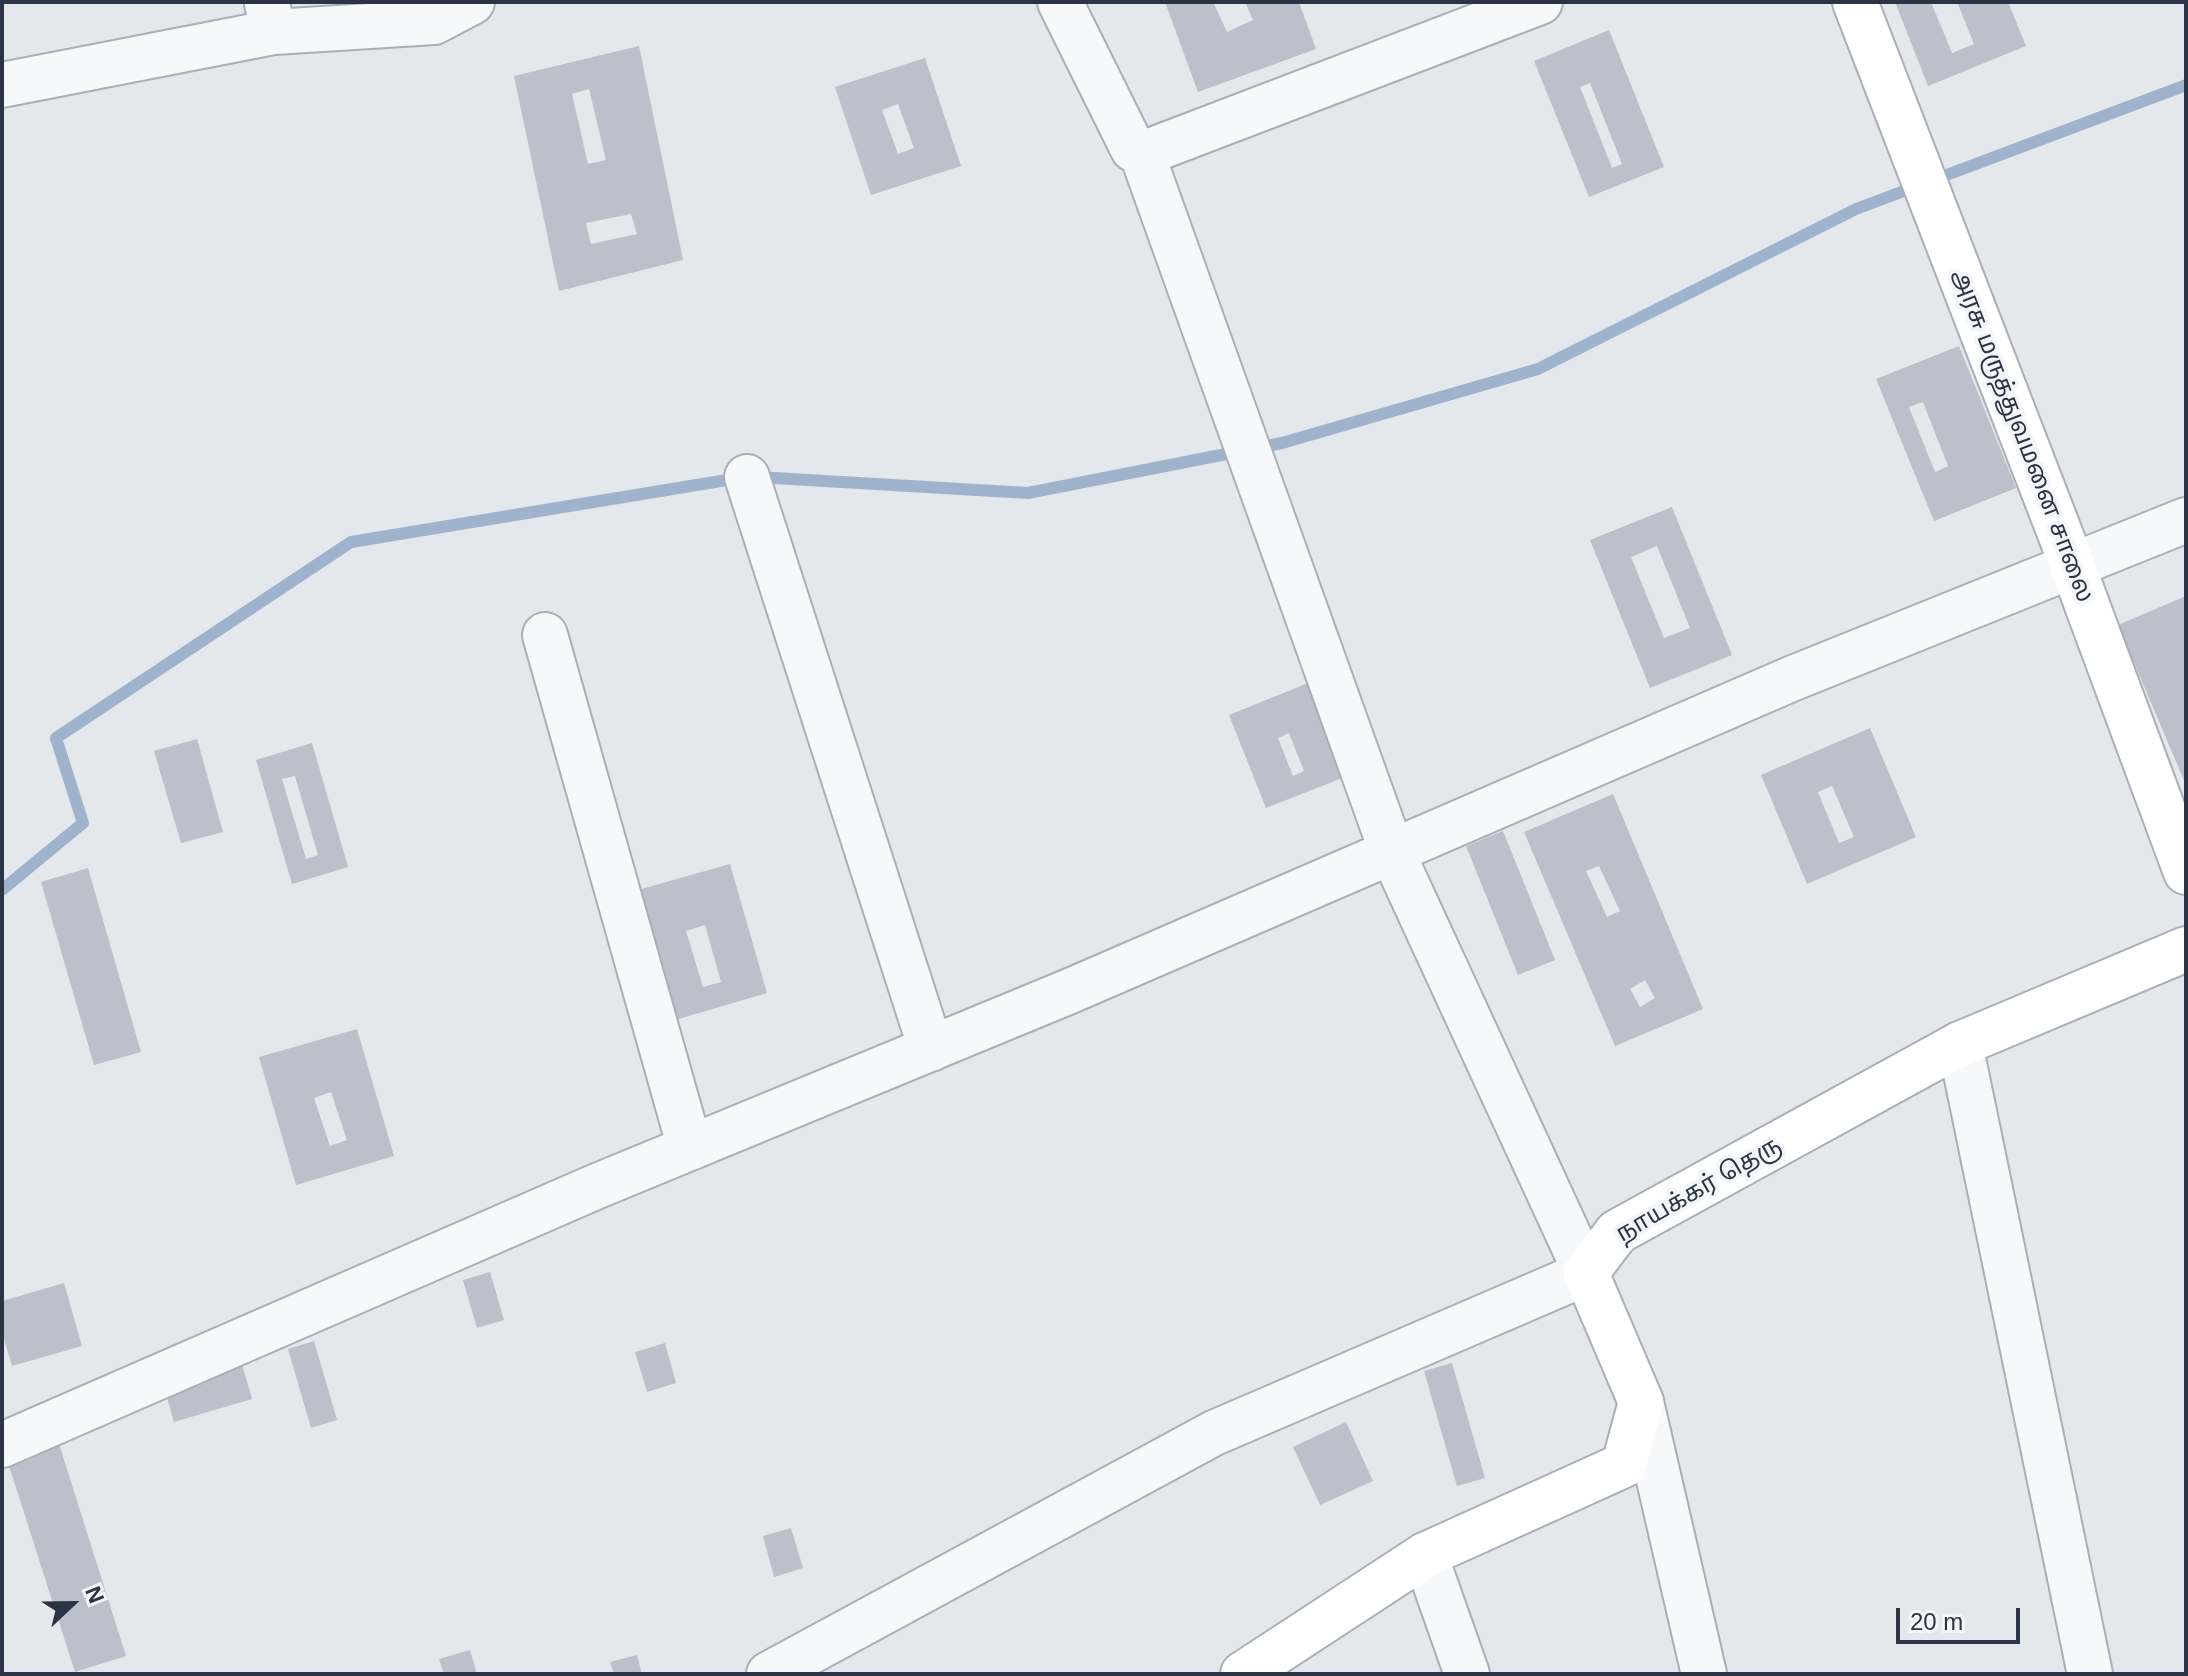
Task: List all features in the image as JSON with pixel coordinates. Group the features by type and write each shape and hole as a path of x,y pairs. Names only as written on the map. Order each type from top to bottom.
{"street":[{"path":"4,76 270,17 434,22 472,2"},
{"path":"1060,2 1133,149 1142,154 1392,852 1586,1273 1641,1402 1704,1674"},
{"path":"1142,154 1540,2"},
{"name":"அரசு மருத்துவமனை சாலை","path":"1855,2 2073,567 2186,872"},
{"path":"747,477 931,1049"},
{"path":"2,1445 1791,679 2186,520"},
{"path":"545,635 690,1148"},
{"name":"நாயக்கர் தெரு","path":"1586,1273 1617,1232 1960,1044 2186,949"},
{"path":"1960,1044 2090,1674"},
{"path":"769,1674 1214,1433 1586,1273"},
{"path":"1243,1674 1425,1555 1624,1465 1641,1402"},
{"path":"1425,1555 1467,1674"}],"building":[{"path":"1165,2 1213,2 1227,32 1253,20 1245,2 1299,2 1316,49 1198,92"},
{"path":"1895,2 1931,2 1952,53 1974,44 1957,2 2008,2 2026,46 1928,86"},
{"path":"1609,30 1664,167 1589,197 1534,61","holes":["1590,83 1622,164 1612,168 1580,87"]},
{"path":"639,46 683,260 559,291 514,76","holes":["589,89 606,160 588,164 572,94","631,214 637,234 591,244 586,223"]},
{"path":"925,58 961,166 871,195 835,87","holes":["898,104 914,148 898,154 882,110"]},
{"path":"1959,346 2016,488 1934,521 1876,379","holes":["1923,402 1948,466 1935,472 1909,407"]},
{"path":"1672,507 1732,655 1650,688 1590,540","holes":["1657,546 1690,628 1664,638 1631,557"]},
{"path":"2186,596 2186,785 2118,625"},
{"path":"1323,677 1360,771 1266,808 1229,715","holes":["1289,733 1304,771 1293,776 1278,738"]},
{"path":"1870,728 1916,837 1807,884 1761,775","holes":["1832,786 1854,837 1839,843 1818,792"]},
{"path":"197,739 223,832 181,843 154,751"},
{"path":"312,743 348,867 292,884 256,760","holes":["295,776 318,855 306,859 282,779"]},
{"path":"1613,794 1703,1009 1615,1046 1524,832","holes":["1599,866 1620,911 1607,917 1586,871","1645,980 1655,998 1640,1007 1630,989"]},
{"path":"1503,831 1555,960 1518,975 1466,846"},
{"path":"730,864 767,993 675,1020 638,890","holes":["705,925 721,982 703,987 686,931"]},
{"path":"88,868 141,1052 94,1065 41,882"},
{"path":"357,1029 394,1156 296,1185 259,1057","holes":["331,1092 347,1140 330,1146 314,1098"]},
{"path":"490,1272 504,1320 477,1328 463,1280"},
{"path":"64,1283 82,1346 12,1366 2,1332 2,1301"},
{"path":"314,1341 337,1420 311,1428 288,1349"},
{"path":"665,1343 676,1383 647,1392 635,1352"},
{"path":"241,1361 252,1399 174,1422 163,1384"},
{"path":"1452,1363 1485,1478 1457,1486 1424,1371"},
{"path":"1346,1422 1373,1481 1320,1505 1293,1447"},
{"path":"54,1428 126,1656 75,1672 2,1444"},
{"path":"791,1528 803,1568 774,1577 763,1536"},
{"path":"470,1650 477,1674 444,1674 439,1659"},
{"path":"637,1655 642,1674 614,1674 610,1662"}],"waterway":[{"path":"757,477 1028,493 1282,443 1538,369 1856,209 2186,85"},
{"path":"2,890 83,823 56,738 351,542 739,478"}]}
